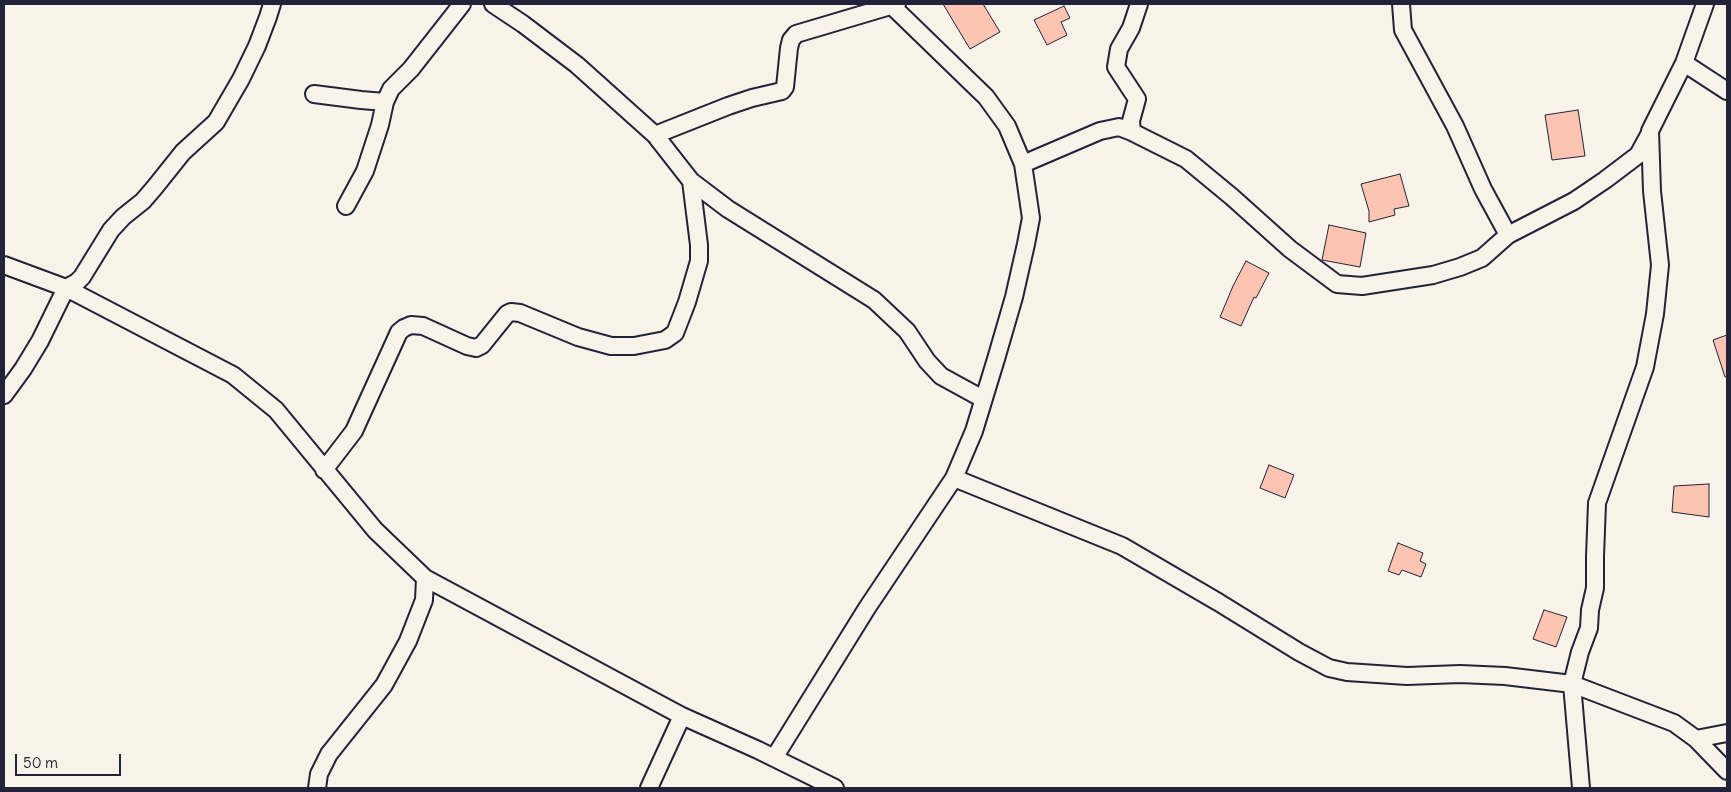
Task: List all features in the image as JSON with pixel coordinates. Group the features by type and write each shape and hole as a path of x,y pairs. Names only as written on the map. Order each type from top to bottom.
{"street":[{"path":"4,395 40,341 66,288 82,277 111,230 143,201 183,152 216,122 241,79 268,18 272,4"},
{"path":"346,206 365,171 390,89 411,69 462,4"},
{"path":"493,4 577,65 655,135 692,181 728,209 874,300 907,332 927,361 941,376 982,399"},
{"path":"655,135 728,106 782,91 786,87 791,40 796,34 893,4 986,97 1007,126 1023,164 1031,218 1014,297 974,431 954,478 867,608 774,758"},
{"path":"1132,132 1131,121 1137,100 1116,67 1119,49 1131,28 1139,4"},
{"path":"1401,4 1403,30 1455,126 1483,189 1508,235"},
{"path":"1023,164 1100,131 1119,127 1186,160 1232,197 1290,249 1337,284 1362,286 1433,275 1482,258 1508,235 1574,201 1638,155 1684,63 1705,4"},
{"path":"1684,63 1727,91"},
{"path":"314,94 385,102"},
{"path":"1581,788 1572,684 1580,652 1589,628 1590,610 1595,588 1597,503 1645,367 1655,314 1660,265 1652,190 1650,131"},
{"path":"324,470 354,431 398,332 404,328 423,326 467,346 476,348 482,345 507,314 511,312 520,313 578,337 611,346 634,346 665,340 675,332 687,302 699,261 692,181"},
{"path":"4,265 66,288 233,375 276,410 374,530 425,578 682,716 835,788"},
{"path":"954,478 1122,546 1329,668 1348,672 1407,676 1460,674 1505,676 1572,684 1674,723 1696,739 1727,771"},
{"path":"317,788 319,774 329,754 358,721 384,685 408,641 424,600 425,578"},
{"path":"649,788 682,716"},
{"path":"1696,739 1727,733"}],"building":[{"path":"943,4 983,4 1000,32 970,49"},
{"path":"1064,6 1070,18 1061,22 1067,35 1047,45 1034,20"},
{"path":"1578,110 1585,156 1552,160 1545,115"},
{"path":"1400,174 1409,206 1394,209 1395,215 1369,222 1369,211 1361,184"},
{"path":"1329,225 1366,233 1360,267 1322,260"},
{"path":"1246,261 1269,273 1256,298 1254,297 1241,326 1220,317"},
{"path":"1727,335 1727,377 1725,377 1713,340"},
{"path":"1269,465 1294,475 1285,498 1260,488"},
{"path":"1709,484 1709,517 1672,512 1674,486"},
{"path":"1398,543 1423,553 1420,561 1426,564 1421,577 1402,570 1399,575 1388,571"},
{"path":"1544,610 1567,617 1556,647 1533,639"}]}
